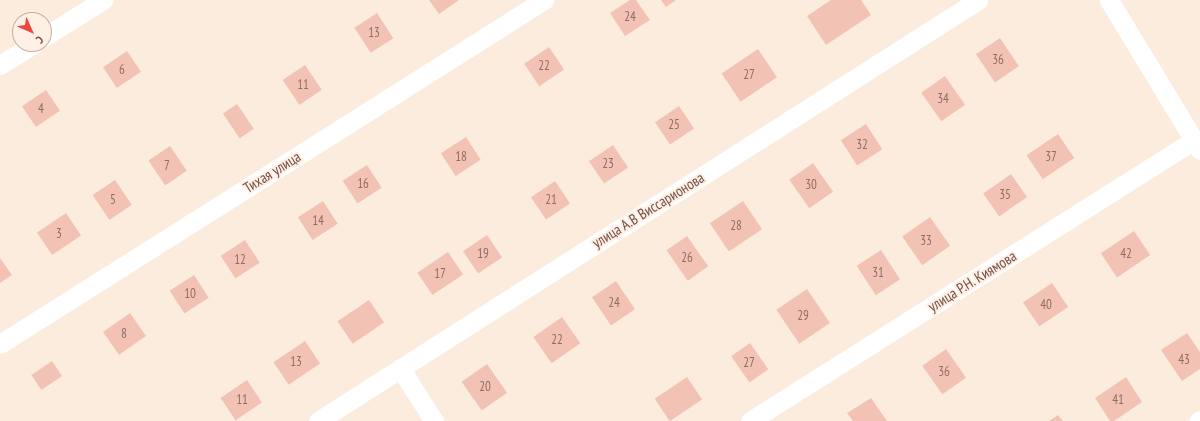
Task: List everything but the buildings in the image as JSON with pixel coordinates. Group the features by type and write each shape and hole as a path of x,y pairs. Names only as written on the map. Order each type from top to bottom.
{"street":[{"path":"52,32 103,0"},
{"name":"Тихая улица","path":"0,344 544,0"},
{"name":"улица А.В Виссарионова","path":"318,421 978,0"},
{"path":"1109,0 1197,145"},
{"path":"0,65 20,52"},
{"name":"улица Р.Н. Киямова","path":"750,421 1197,145"},
{"path":"400,368 434,421"}]}
